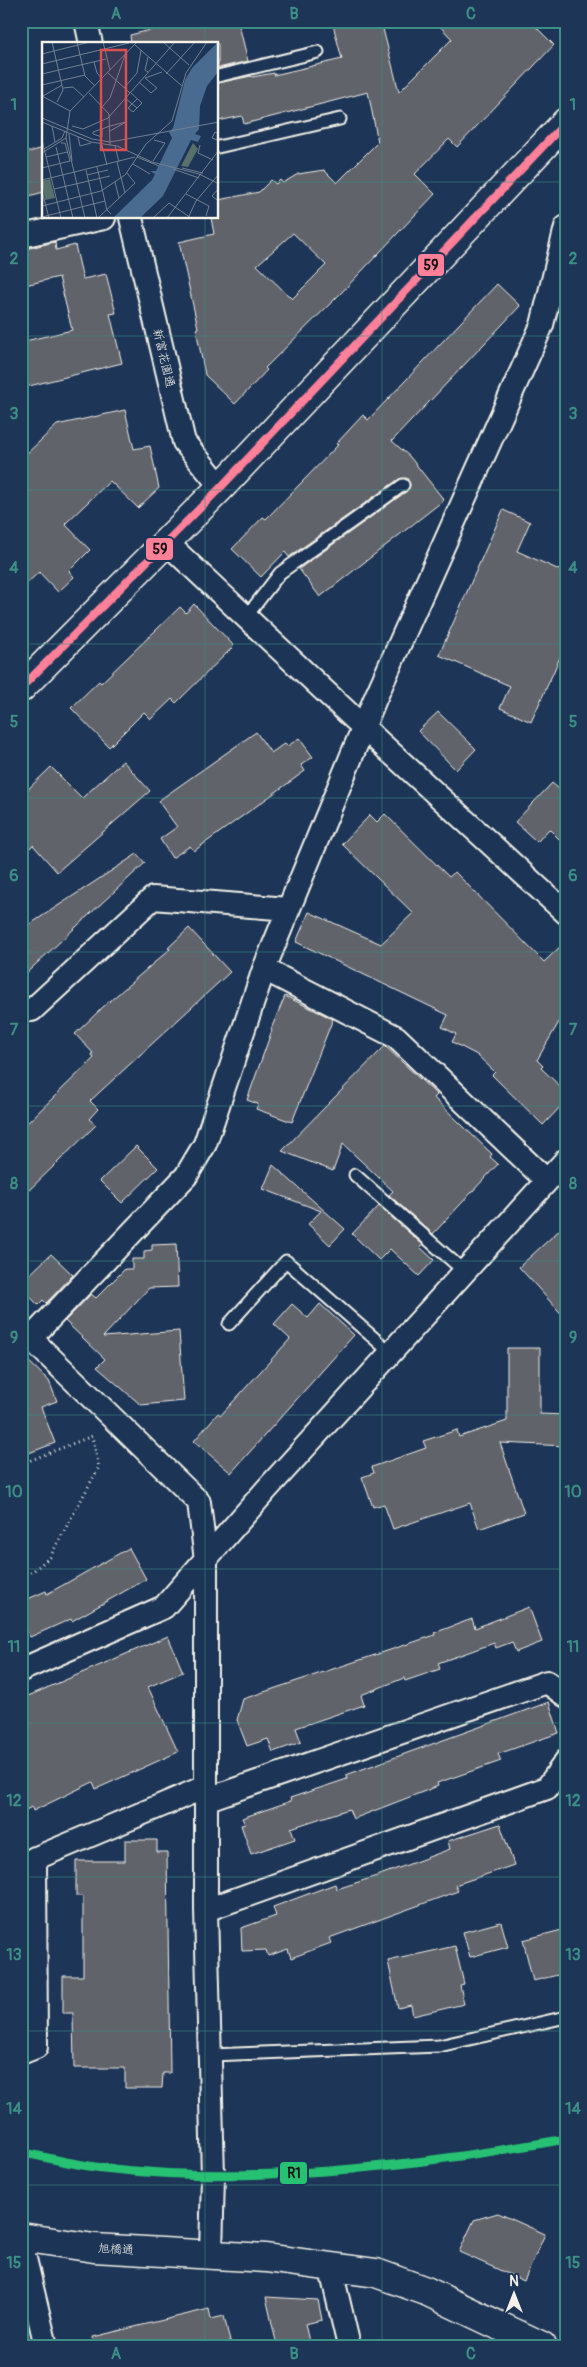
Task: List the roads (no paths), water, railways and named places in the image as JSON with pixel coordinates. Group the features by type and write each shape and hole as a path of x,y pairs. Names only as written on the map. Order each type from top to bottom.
{"street":[{"path":"86,21 91,42"},
{"path":"24,678 167,543 566,122"},
{"path":"21,236 99,219"},
{"name":"新富花園通","path":"131,219 184,442 221,487"},
{"path":"211,2253 213,2176 205,1794 206,1561 199,1502 26,1333 186,1176 205,1144 264,969 288,909 364,728 542,325 566,228"},
{"path":"167,543 364,728 561,899"},
{"path":"26,1010 153,898 288,909"},
{"path":"264,969 396,1037 547,1181"},
{"path":"21,1670 164,1607 266,1490 566,1160"},
{"path":"21,2053 36,2047 28,1861 205,1794 546,1682 566,1696"},
{"path":"206,1910 546,1788 566,1761"},
{"name":"旭橋通","path":"21,2237 94,2248 211,2253 376,2273 426,2291 542,2346"},
{"path":"21,2242 46,2346"},
{"path":"330,2266 348,2346"}],"lane":[{"path":"219,76 318,52"},
{"path":"219,146 340,119"},
{"path":"246,617 280,574 404,485"},
{"path":"355,1175 465,1272"},
{"path":"229,1324 286,1261 391,1353"},
{"path":"211,2055 439,2046 566,2017"}]}
